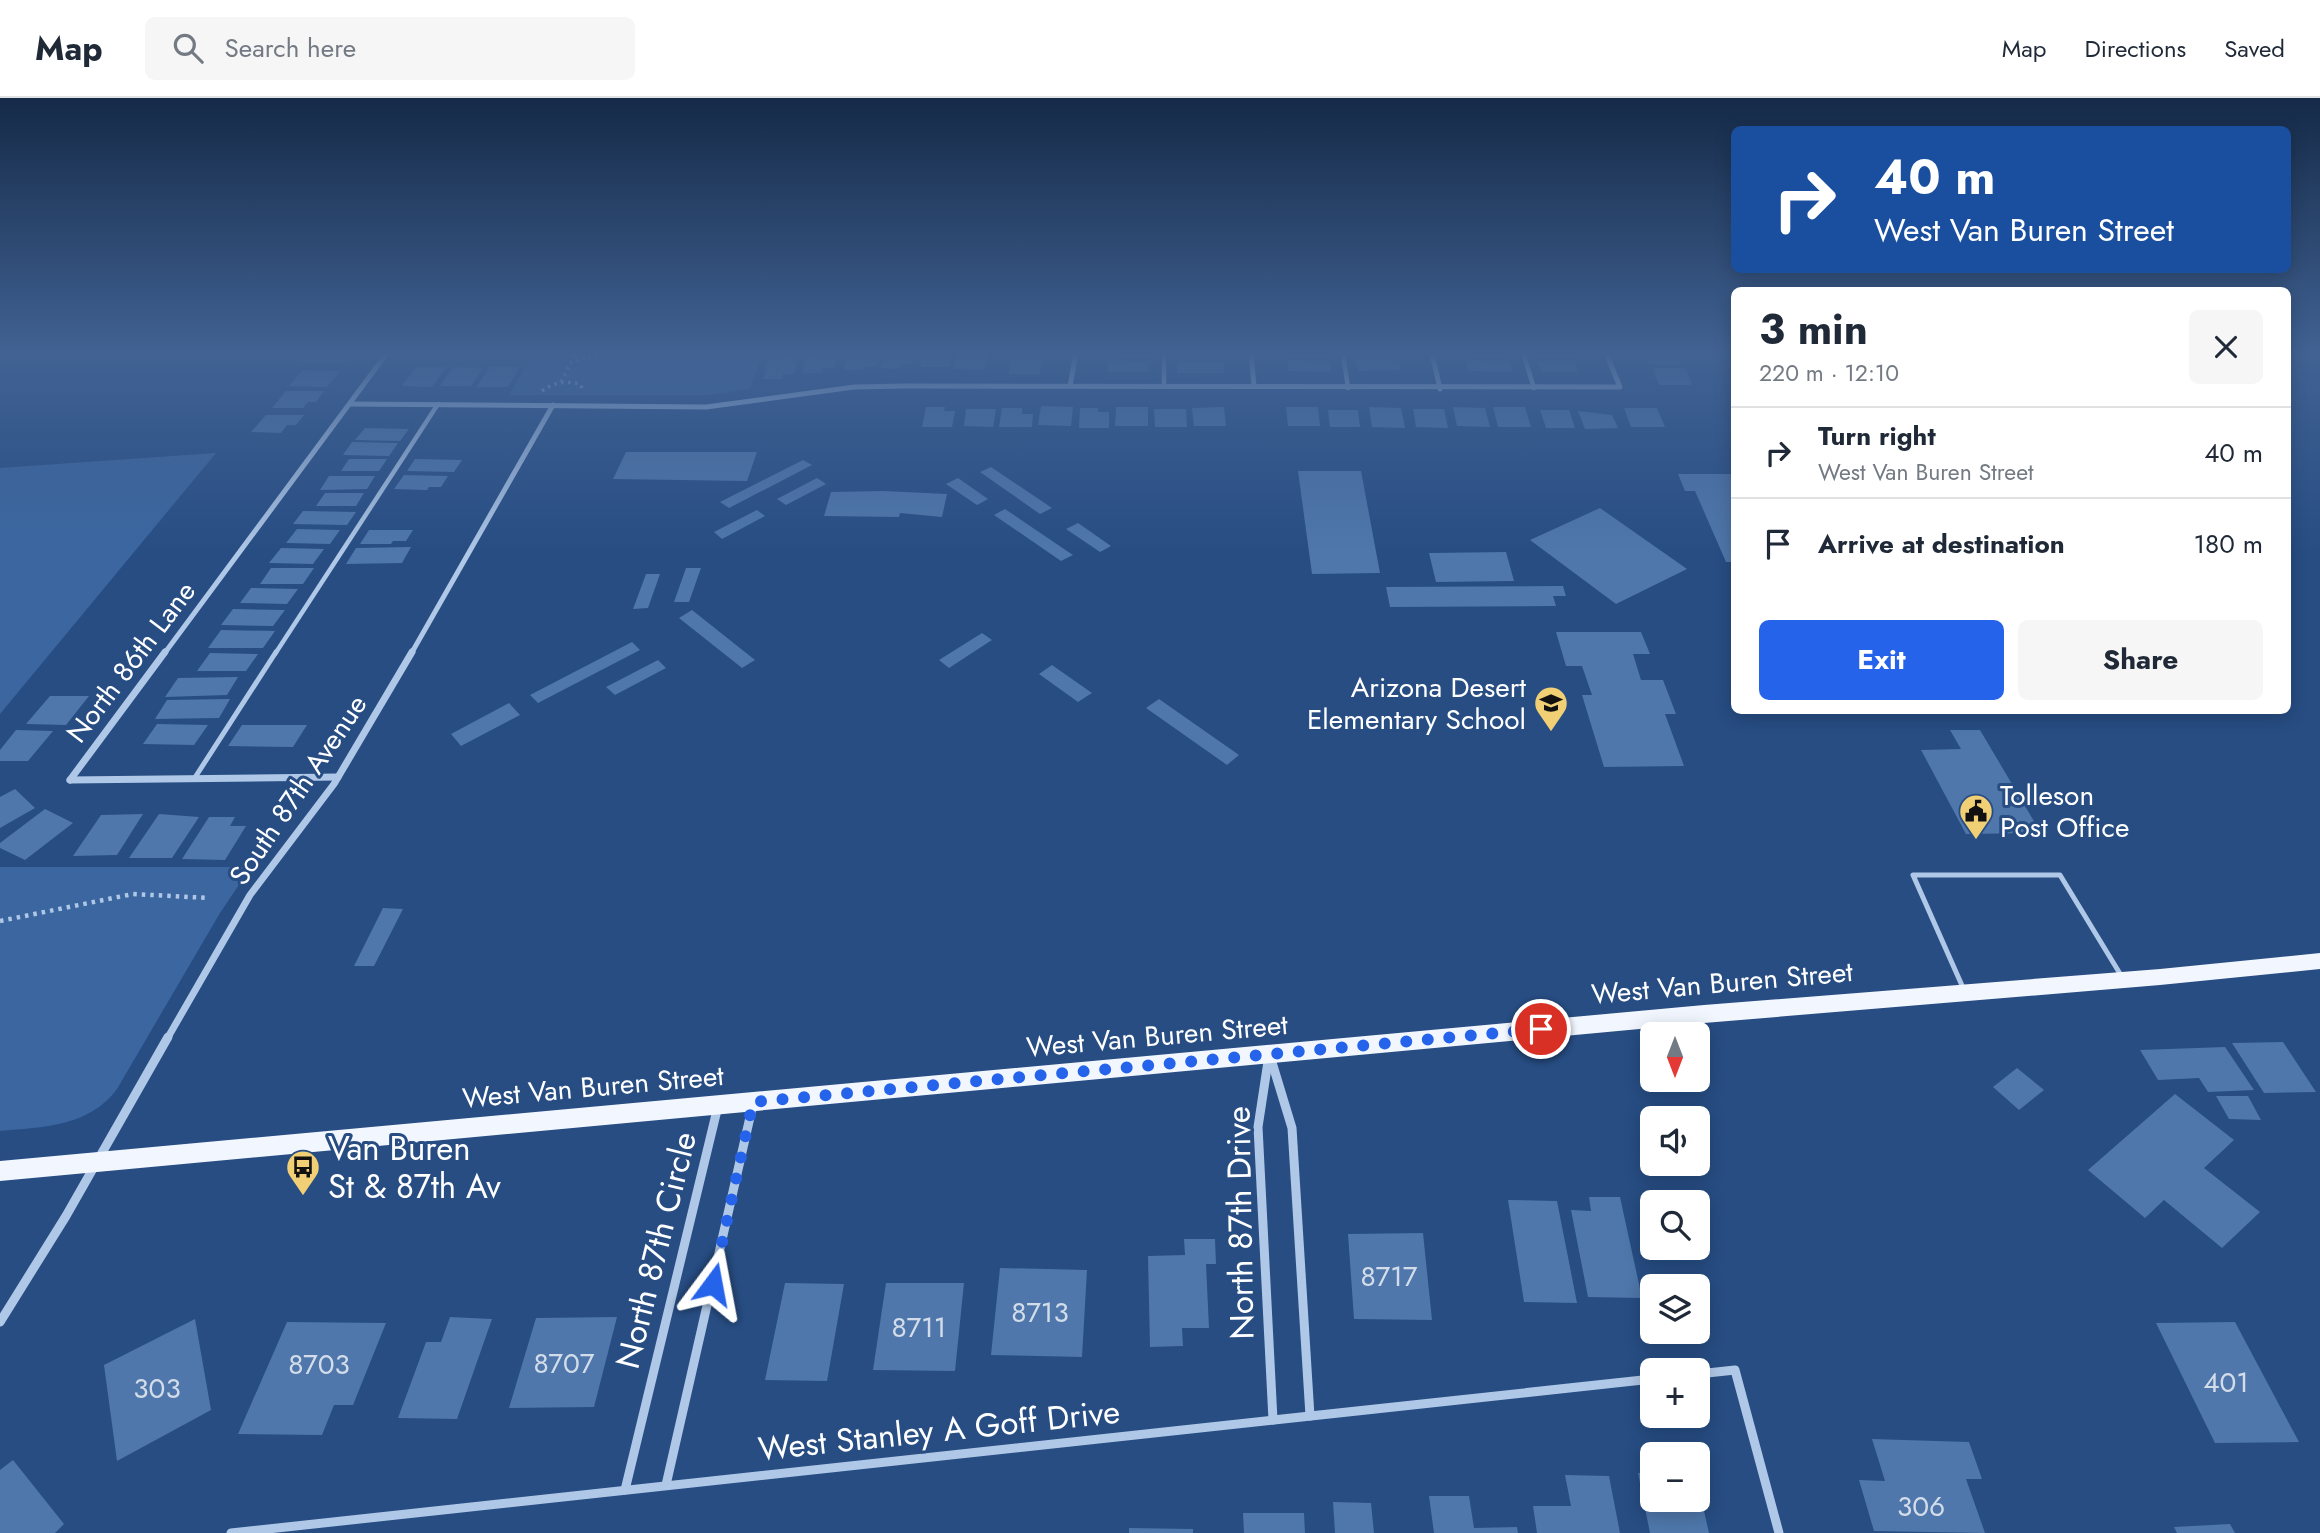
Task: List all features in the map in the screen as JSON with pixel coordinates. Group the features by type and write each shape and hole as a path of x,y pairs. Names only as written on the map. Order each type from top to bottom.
{"main road":[{"name":"West Van Buren Street","path":"0,1171 2320,961"}],"street":[{"name":"North 86th Lane","path":"338,420 70,780 338,777"},
{"name":"South 87th Avenue","path":"0,1322 97,1162 250,895 338,777 544,420"},
{"name":"North 87th Drive","path":"1269,1055 1292,1128 1310,1416"},
{"name":"North 87th Drive","path":"1269,1055 1258,1127 1273,1420"},
{"name":"North 87th Circle","path":"666,1486 753,1102"},
{"name":"North 87th Circle","path":"625,1490 705,1168 718,1105"},
{"path":"1710,1373 1734,1370 1779,1533"},
{"name":"West Stanley A Goff Drive","path":"231,1533 1640,1380"}],"lane":[{"path":"194,779 428,420"},
{"path":"1965,992 1913,874 2060,875 2123,980"}],"path":[{"path":"0,921 133,894 209,898"}],"shaded area":[{"path":"216,453 0,714 0,468"},
{"path":"0,867 251,867 220,913 117,1089 106,1102 79,1118 64,1123 0,1131"}],"building":[{"path":"262,420 300,420 296,425 287,425 281,433 251,432"},
{"path":"923,420 953,420 952,427 922,427"},
{"path":"965,420 994,420 993,427 964,426"},
{"path":"1000,420 1033,420 1032,427 999,427"},
{"path":"1039,420 1072,420 1071,426 1038,425"},
{"path":"1079,420 1109,420 1109,428 1079,428"},
{"path":"1115,420 1148,420 1148,426 1115,426"},
{"path":"1155,420 1187,420 1187,427 1155,427"},
{"path":"1193,420 1225,420 1226,426 1194,426"},
{"path":"1287,420 1319,420 1320,426 1288,426"},
{"path":"1329,420 1359,420 1360,427 1330,427"},
{"path":"1371,420 1403,420 1405,428 1372,427"},
{"path":"1415,420 1446,420 1448,428 1416,427"},
{"path":"1456,420 1488,420 1490,427 1457,426"},
{"path":"1496,420 1529,420 1531,427 1498,427"},
{"path":"1543,420 1572,420 1575,428 1546,428"},
{"path":"1581,420 1614,420 1618,428 1585,429"},
{"path":"1628,420 1662,420 1665,427 1631,427"},
{"path":"365,428 409,429 400,441 355,440"},
{"path":"352,442 398,443 389,456 343,455"},
{"path":"626,452 757,452 747,481 613,479"},
{"path":"349,459 387,459 379,471 341,471"},
{"path":"415,459 462,460 454,472 407,471"},
{"path":"803,460 812,465 729,508 720,502"},
{"path":"991,467 1052,508 1040,514 980,472"},
{"path":"1298,471 1361,471 1380,573 1312,574"},
{"path":"1678,474 1731,474 1731,562 1726,562 1695,491 1685,491"},
{"path":"404,475 448,476 441,487 429,487 427,490 394,489"},
{"path":"329,476 375,476 367,489 320,490"},
{"path":"817,478 826,484 786,505 777,499"},
{"path":"958,478 988,499 977,505 946,484"},
{"path":"831,492 947,494 942,517 900,513 899,517 824,516"},
{"path":"325,493 364,493 356,506 316,506"},
{"path":"1600,508 1687,569 1616,604 1530,540"},
{"path":"1005,509 1073,555 1061,561 994,515"},
{"path":"757,510 765,516 722,539 714,532"},
{"path":"303,511 356,512 347,525 293,524"},
{"path":"1078,523 1111,546 1100,552 1066,529"},
{"path":"297,529 340,530 330,544 286,543"},
{"path":"369,530 413,530 406,541 360,544"},
{"path":"411,547 402,563 346,564 356,548"},
{"path":"281,548 324,549 313,564 269,563"},
{"path":"1506,552 1514,581 1436,582 1429,553"},
{"path":"271,568 314,568 303,584 260,584"},
{"path":"686,568 701,568 689,602 674,602"},
{"path":"646,574 660,574 648,608 633,609"},
{"path":"1563,586 1566,596 1553,596 1556,606 1390,607 1386,587"},
{"path":"251,588 298,589 287,604 240,603"},
{"path":"233,609 285,610 273,626 221,625"},
{"path":"692,610 755,660 742,668 679,618"},
{"path":"221,630 275,631 263,648 208,648"},
{"path":"1556,632 1641,632 1650,654 1633,654 1641,680 1663,680 1676,714 1665,714 1684,766 1604,767 1582,695 1592,695 1582,666 1566,666"},
{"path":"982,633 992,640 949,668 939,660"},
{"path":"632,642 640,650 538,703 530,695"},
{"path":"210,653 258,654 246,671 197,671"},
{"path":"658,660 666,668 615,695 606,687"},
{"path":"1052,665 1092,693 1078,702 1039,674"},
{"path":"238,677 227,695 165,697 178,678"},
{"path":"50,696 89,696 66,725 26,724"},
{"path":"230,699 219,718 155,719 167,700"},
{"path":"1159,699 1239,755 1227,765 1146,708"},
{"path":"509,703 520,715 461,746 451,734"},
{"path":"157,724 208,725 194,745 143,744"},
{"path":"242,725 307,725 293,747 228,746"},
{"path":"16,730 53,731 28,761 0,761 0,750"},
{"path":"1950,730 1980,730 2041,833 1966,834 1921,750 1961,749"},
{"path":"15,789 35,808 0,828 0,797"},
{"path":"45,809 73,823 25,860 0,848 0,843"},
{"path":"143,814 117,855 73,856 101,815"},
{"path":"159,814 199,817 172,858 129,858"},
{"path":"209,817 235,817 230,826 246,826 225,860 182,859"},
{"path":"383,908 403,909 374,966 354,966"},
{"path":"2283,1042 2316,1092 2264,1093 2232,1043"},
{"path":"2225,1047 2254,1090 2208,1092 2199,1078 2158,1080 2140,1050"},
{"path":"2017,1068 2044,1090 2019,1110 1993,1087"},
{"path":"2175,1094 2234,1140 2204,1168 2260,1212 2222,1248 2164,1200 2145,1218 2088,1170"},
{"path":"2216,1096 2248,1096 2261,1120 2229,1119"},
{"path":"1589,1197 1620,1197 1640,1298 1588,1297 1571,1210 1591,1211"},
{"path":"1508,1200 1557,1201 1577,1303 1524,1302"},
{"path":"1423,1233 1432,1320 1354,1319 1348,1234"},
{"path":"1184,1239 1215,1239 1216,1264 1206,1264 1209,1328 1182,1328 1183,1346 1150,1347 1148,1256 1185,1255"},
{"path":"1000,1268 1087,1270 1082,1357 991,1355"},
{"path":"785,1283 844,1284 827,1381 765,1380"},
{"path":"886,1283 964,1283 955,1371 873,1370"},
{"path":"450,1317 492,1319 457,1419 398,1418 426,1342 441,1342"},
{"path":"617,1317 594,1407 509,1408 536,1318"},
{"path":"195,1319 211,1410 117,1461 104,1365"},
{"path":"287,1322 386,1323 353,1405 334,1405 322,1435 238,1434"},
{"path":"2235,1322 2299,1442 2215,1443 2156,1323"},
{"path":"1872,1439 1969,1442 1982,1479 1966,1479 1985,1533 1874,1531 1859,1480 1885,1481"},
{"path":"13,1460 64,1524 55,1533 0,1533 0,1470"},
{"path":"1565,1475 1609,1476 1620,1533 1537,1533 1533,1506 1571,1506"},
{"path":"1429,1496 1469,1496 1474,1528 1517,1527 1518,1533 1434,1533"},
{"path":"1333,1502 1371,1503 1374,1533 1335,1533"},
{"path":"1646,1512 1704,1512 1709,1533 1650,1533"},
{"path":"1243,1513 1304,1513 1305,1533 1244,1533"},
{"path":"2230,1524 2235,1533 2177,1533 2174,1527"},
{"path":"1129,1528 1193,1529 1193,1533 1129,1533"}],"place":[{"name":"Arizona Desert Elementary School","path":"1551,733"},
{"name":"Tolleson Post Office","path":"1976,841"},
{"name":"Van Buren St & 87th Av","path":"303,1197"}],"route":[{"path":"713,1284 753,1102 1541,1029"}]}
